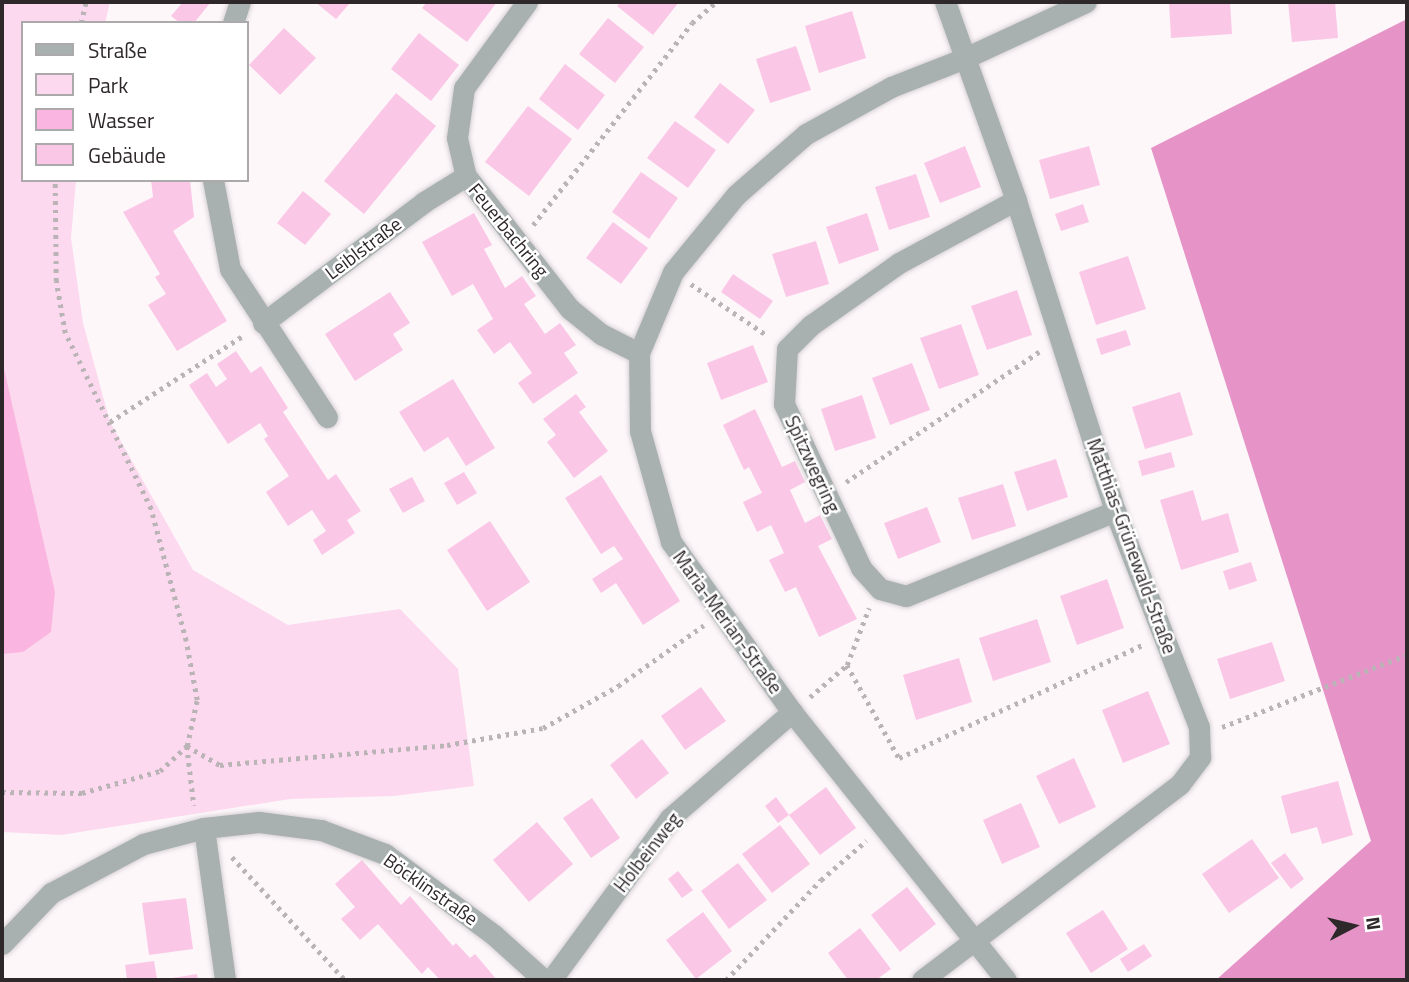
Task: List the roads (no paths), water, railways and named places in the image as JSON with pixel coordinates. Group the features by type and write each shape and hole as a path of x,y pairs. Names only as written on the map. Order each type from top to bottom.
{"street":[{"path":"234,21 240,2"},
{"name":"Feuerbachring","path":"527,2 464,88 457,138 466,176 520,241 570,309 601,334 639,354"},
{"path":"945,2 965,58"},
{"name":"Maria-Merian-Straße","path":"1006,980 886,825 792,712 724,611 671,542 640,430 639,354 673,272 736,195 806,134 891,86 965,58 1086,2"},
{"name":"Matthias-Grünewald-Straße","path":"965,58 1016,200 1115,511 1165,634 1200,736 1200,757 1180,784 974,940"},
{"name":"Leiblstraße","path":"263,323 466,176"},
{"path":"213,182 230,269 263,323 327,416"},
{"name":"Spitzwegring","path":"1016,200 899,263 811,325 787,349 784,404 861,568 880,589 906,596 1115,511"},
{"name":"Holbeinweg","path":"551,980 670,818 792,712"},
{"name":"Böcklinstraße","path":"2,944 51,893 143,844 204,828 259,822 321,830 385,854 473,918 544,980"},
{"path":"204,828 225,980"},
{"path":"922,980 974,940"}],"water":[{"path":"2,360 55,592 51,632 23,652 2,654"}]}
